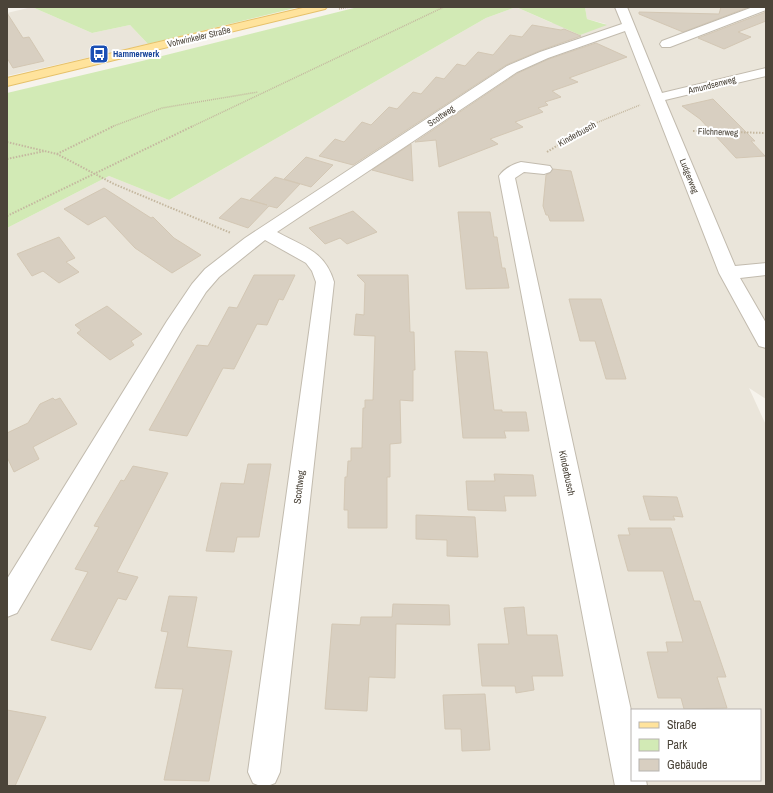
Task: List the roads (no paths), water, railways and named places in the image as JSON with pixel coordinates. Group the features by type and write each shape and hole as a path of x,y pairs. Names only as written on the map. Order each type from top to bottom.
{"main road":[{"name":"Vohwinkeler Straße","path":"7,82 321,7"}],"street":[{"name":"Ludgerweg","path":"621,7 728,273 766,341"},
{"path":"666,44 763,7"},
{"name":"Scottweg","path":"7,604 174,326 199,288 212,273 265,233 512,69 544,55 629,26"},
{"name":"Amundsenweg","path":"658,98 766,72"},
{"name":"Kinderbusch","path":"533,168 507,176 631,786"},
{"name":"Scottweg","path":"264,772 325,282 321,269 312,259 265,233"},
{"path":"728,273 766,269"}],"place":[{"name":"Hammerwerk","path":"99,54"}]}
